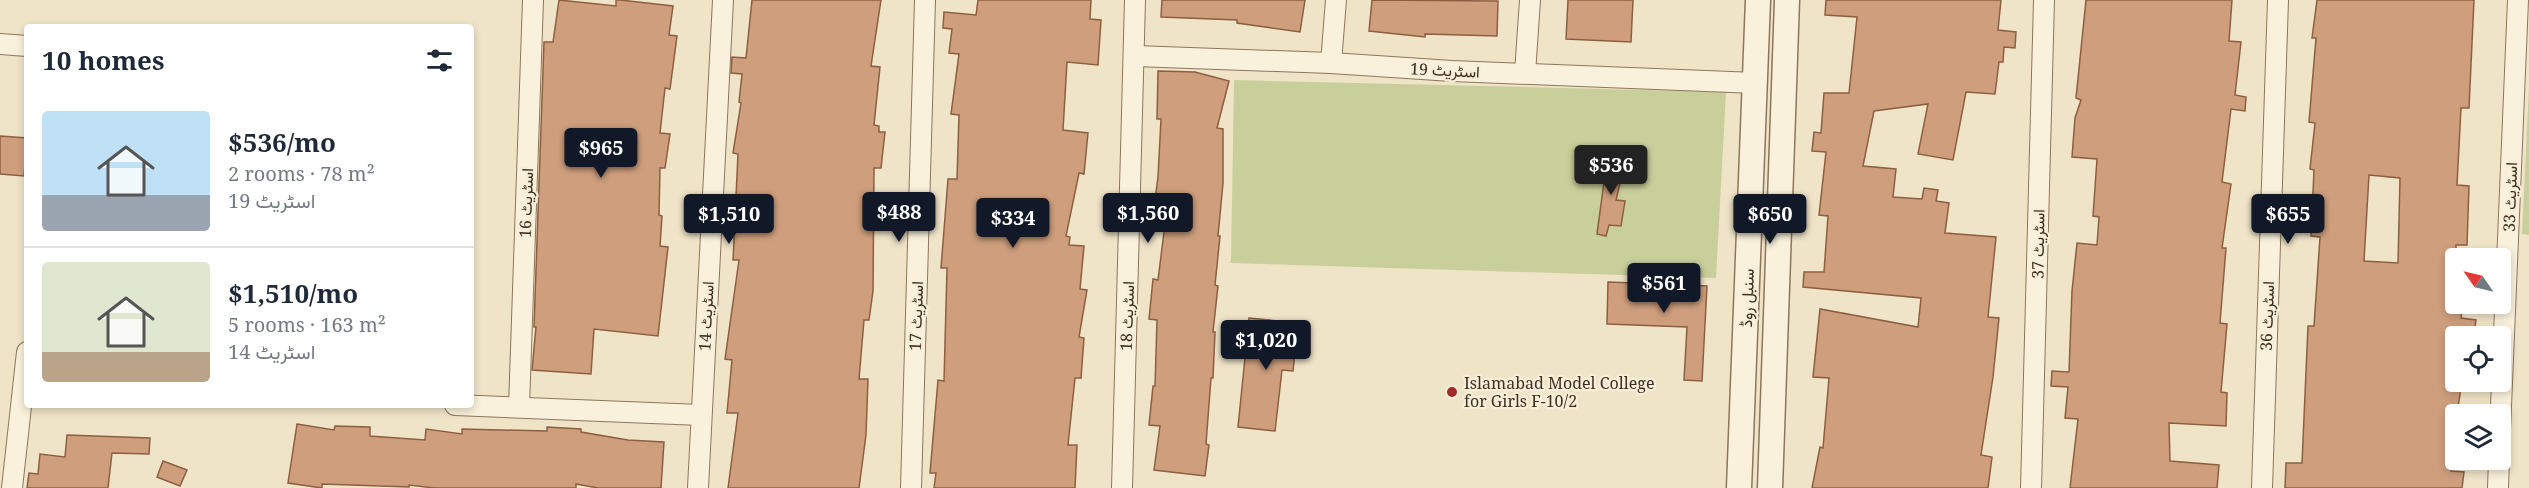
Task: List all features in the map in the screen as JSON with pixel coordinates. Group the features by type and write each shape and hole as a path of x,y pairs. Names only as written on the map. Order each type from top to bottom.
{"street":[{"name":"اسٹریٹ 16","path":"519,407 532,0"},
{"name":"اسٹریٹ 14","path":"698,488 723,0"},
{"name":"اسٹریٹ 17","path":"911,488 925,0"},
{"name":"اسٹریٹ 18","path":"1122,488 1135,0"},
{"path":"1331,63 1336,0"},
{"path":"1526,73 1530,0"},
{"name":"سنبل روڈ","path":"1739,488 1758,0"},
{"name":"سنبل روڈ","path":"1770,488 1787,0"},
{"name":"اسٹریٹ 37","path":"2031,488 2044,0"},
{"name":"اسٹریٹ 36","path":"2262,488 2278,0"},
{"name":"اسٹریٹ 33","path":"2501,404 2518,0"},
{"path":"0,44 24,46"},
{"name":"اسٹریٹ 19","path":"1135,56 1756,82"},
{"path":"1752,186 1780,187"},
{"path":"12,488 24,379"},
{"path":"474,406 701,415"},
{"path":"2498,488 2499,470"}],"green space":[{"path":"1234,80 1726,92 1716,278 1230,263"},
{"path":"2529,87 2529,235 2522,234"}],"building":[{"path":"559,0 616,6 616,0 620,0 673,6 669,35 677,36 670,89 665,88 660,133 670,134 665,168 660,168 659,215 662,216 660,246 668,247 658,336 594,329 591,374 532,370 536,327 534,327 544,42 553,42"},
{"path":"752,0 881,0 871,66 880,67 874,125 879,126 879,132 885,132 881,168 874,168 873,291 869,320 864,320 859,379 868,379 866,435 859,488 728,488 738,413 727,413 732,360 725,359 739,260 733,260 738,154 733,153 741,103 739,102 742,74 731,73 732,57 746,58"},
{"path":"978,0 1091,0 1090,19 1101,20 1098,65 1067,62 1063,130 1088,133 1084,174 1079,173 1066,236 1070,237 1069,245 1084,246 1080,289 1087,290 1079,337 1084,338 1081,378 1075,378 1068,445 1077,445 1075,488 934,488 936,473 930,473 938,380 944,381 947,268 941,268 948,179 957,179 959,115 951,114 959,54 949,53 952,29 943,28 944,12 976,15"},
{"path":"1162,0 1305,0 1300,32 1237,23 1237,20 1161,17"},
{"path":"1372,0 1498,1 1497,36 1425,34 1425,37 1369,31"},
{"path":"1568,0 1633,0 1631,42 1566,39"},
{"path":"1826,0 2001,0 1998,30 2016,32 2015,48 2004,47 2003,62 1999,62 1995,94 1966,92 1953,160 1918,154 1928,104 1874,111 1863,166 1896,169 1893,197 1922,199 1924,188 1938,190 1936,201 1949,203 1945,233 1996,237 1988,317 1999,318 1981,455 1992,457 1988,488 1812,488 1820,447 1823,448 1829,378 1813,377 1820,309 1918,327 1921,298 1803,287 1804,272 1824,272 1828,216 1819,215 1826,152 1812,151 1814,132 1821,133 1824,93 1849,93 1857,17 1825,15"},
{"path":"2086,0 2232,0 2229,41 2241,42 2235,95 2246,97 2245,111 2231,109 2222,182 2231,184 2222,248 2226,248 2220,323 2227,324 2221,392 2227,393 2226,426 2169,423 2170,461 2219,465 2217,488 2070,488 2078,419 2065,418 2068,387 2051,386 2052,371 2069,372 2072,291 2077,243 2097,245 2099,217 2093,216 2097,159 2072,157 2075,118 2081,100 2076,98"},
{"path":"2317,0 2474,0 2469,108 2461,108 2457,185 2469,186 2467,245 2445,248 2445,314 2462,314 2461,318 2476,320 2475,326 2445,326 2445,392 2460,392 2459,404 2445,404 2445,470 2464,472 2462,488 2285,488 2286,463 2302,463 2308,326 2314,326 2320,237 2311,236 2314,170 2310,169 2315,123 2309,122 2316,38 2312,38","holes":["2369,175 2400,178 2398,263 2364,261"]},
{"path":"1158,71 1195,72 1229,81 1217,128 1223,129 1223,183 1215,285 1218,286 1213,332 1215,332 1213,378 1211,378 1206,444 1209,445 1205,476 1154,470 1160,426 1149,425 1153,386 1155,386 1157,320 1149,319 1153,279 1158,280 1166,216 1153,215 1158,177 1161,119 1157,119"},
{"path":"0,136 24,138 24,176 0,174"},
{"path":"1605,157 1625,162 1616,200 1625,201 1621,226 1609,225 1606,236 1597,234 1604,182 1599,181"},
{"path":"1608,282 1707,286 1702,381 1684,380 1687,327 1607,324"},
{"path":"1249,318 1298,323 1293,371 1282,370 1275,431 1238,427"},
{"path":"297,424 334,430 335,426 370,427 370,436 425,440 426,429 462,434 462,429 547,431 547,427 581,429 581,432 628,440 664,442 661,488 598,488 576,484 576,488 434,488 409,485 409,487 322,484 322,488 288,483"},
{"path":"67,435 150,438 149,454 112,453 108,488 27,488 29,473 38,474 40,454 65,457"},
{"path":"163,461 187,470 180,486 157,477"}],"place":[{"name":"Islamabad Model College for Girls F-10/2","path":"1452,392"}]}
